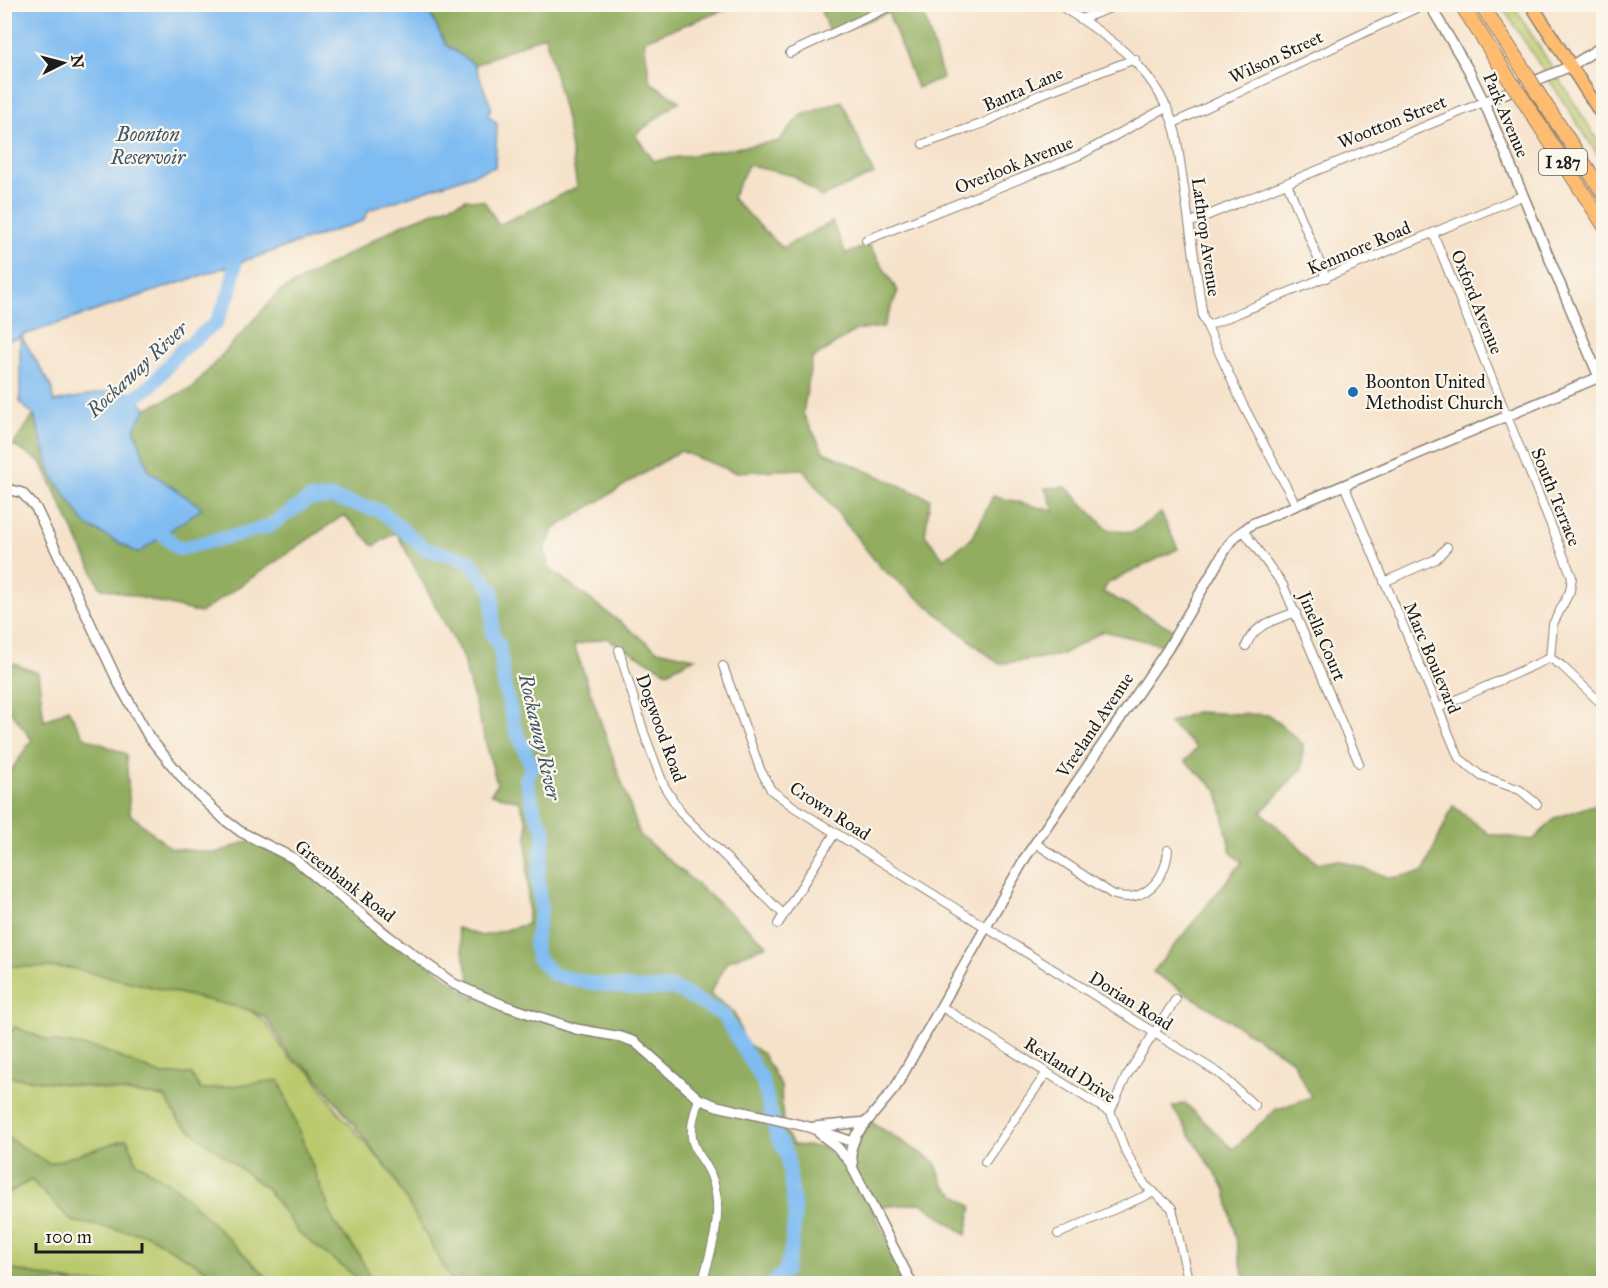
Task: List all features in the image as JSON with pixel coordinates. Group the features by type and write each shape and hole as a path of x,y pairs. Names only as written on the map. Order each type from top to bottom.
{"highway":[{"name":"I 287","path":"1461,4 1604,225"},
{"name":"I 287","path":"1481,4 1604,194"}],"main road":[{"path":"1531,4 1604,118"}],"street":[{"path":"789,53 895,4"},
{"name":"Lathrop Avenue","path":"1057,4 1135,59 1167,107 1174,123 1203,317 1242,403 1296,505"},
{"path":"1081,19 1121,4"},
{"name":"Wilson Street","path":"1174,123 1425,4"},
{"name":"Park Avenue","path":"1429,4 1468,69 1484,102 1522,196 1601,376"},
{"name":"Wootton Street","path":"1189,223 1570,66 1604,45"},
{"name":"Banta Lane","path":"923,144 984,123 1036,96 1135,59"},
{"name":"Overlook Avenue","path":"866,240 1080,155 1167,107"},
{"path":"1287,183 1326,278"},
{"name":"Kenmore Road","path":"1207,326 1522,196"},
{"name":"Oxford Avenue","path":"1433,233 1508,415"},
{"name":"Vreeland Avenue","path":"853,1142 895,1088 1035,843 1167,650 1222,554 1243,530 1296,505 1601,376"},
{"name":"South Terrace","path":"1508,415 1572,577 1570,591 1552,628 1550,658"},
{"name":"Marc Boulevard","path":"1344,485 1462,762 1481,776 1520,790 1537,804"},
{"name":"Greenbank Road","path":"4,488 18,491 33,503 132,708 161,753 206,802 241,832 293,858 371,922 454,984 485,999 576,1029 621,1037 635,1042 699,1099 731,1111 809,1127 853,1142"},
{"name":"Jinella Court","path":"1243,530 1275,571 1296,612 1359,763"},
{"path":"1384,582 1436,559 1447,547"},
{"path":"1246,646 1250,635 1257,628 1296,612"},
{"name":"Dogwood Road","path":"619,650 640,722 664,786 682,814 784,915"},
{"path":"1438,708 1550,658 1562,666 1604,706"},
{"name":"Crown Road","path":"723,666 760,769 771,790 835,833 986,927"},
{"path":"778,924 835,833"},
{"path":"1035,843 1112,894 1126,897 1140,895 1155,883 1167,866 1168,850"},
{"name":"Dorian Road","path":"986,927 1220,1074 1255,1106"},
{"path":"1110,1112 1126,1077 1176,999"},
{"name":"Rexland Drive","path":"942,1007 1110,1112 1125,1150 1145,1185 1172,1208 1189,1284"},
{"path":"985,1162 1047,1072"},
{"path":"699,1099 690,1123 690,1135 713,1181 718,1213 702,1284"},
{"name":"Greenbank Road","path":"809,1127 867,1122"},
{"name":"Greenbank Road","path":"809,1127 837,1147 853,1165"},
{"path":"853,1142 853,1165 858,1180 912,1284"},
{"path":"1058,1234 1154,1192"}],"green space":[{"path":"391,5 738,5 644,40 650,82 679,101 635,135 654,161 779,141 800,116 842,101 874,174 821,197 794,176 748,165 732,198 782,248 832,222 846,254 869,245 898,291 883,327 856,330 812,359 803,414 824,452 930,499 925,535 944,559 973,537 993,496 1054,511 1045,488 1066,487 1107,529 1132,533 1161,513 1178,549 1108,583 1103,592 1180,633 1171,647 1103,631 1061,655 999,664 880,567 803,469 734,472 680,451 555,528 544,550 550,569 657,650 695,658 667,672 606,638 574,645 640,835 767,945 728,961 710,994 734,1012 745,1042 763,1054 781,1086 783,1127 793,1145 822,1147 850,1168 866,1119 935,1162 944,1186 972,1207 966,1235 921,1203 871,1208 910,1283 453,1283 391,1173 312,1071 290,1056 267,1019 250,1010 71,968 5,966 5,779 32,740 5,704 5,660 38,673 44,721 68,709 84,737 126,754 130,814 170,848 216,853 255,839 282,852 475,999 457,928 482,936 528,924 527,821 519,801 491,794 497,784 462,656 396,532 374,546 344,515 200,613 100,587 41,462 13,445 34,415 52,475 202,508 149,471 134,427 147,408 192,388 279,292 397,227 466,199 484,201 499,225 577,187 566,119 545,35 475,65 446,45 428,10 409,13"},
{"path":"819,5 921,5 943,78 917,88 888,12 830,36"},
{"path":"1501,5 1513,5 1603,149 1603,163"},
{"path":"1195,712 1269,715 1303,744 1302,769 1261,812 1317,863 1338,860 1391,878 1423,872 1453,806 1489,834 1533,840 1555,818 1602,802 1603,1283 1245,1283 1226,1190 1172,1107 1185,1103 1233,1149 1275,1110 1311,1097 1293,1061 1153,972 1242,862 1231,853 1218,791 1185,761 1197,748 1169,723"},
{"path":"5,966 71,968 250,1010 266,1023 289,1058 311,1072 337,1110 391,1173 453,1283 373,1283 358,1253 335,1224 279,1080 201,1090 190,1074 162,1075 99,1049 46,1040 15,1027 5,1038"},
{"path":"15,1027 46,1040 99,1049 162,1075 191,1074 201,1090 279,1080 335,1224 358,1253 373,1283 364,1283 299,1233 267,1189 180,1122 165,1097 5,1076 5,1038"},
{"path":"4,1076 165,1097 180,1122 267,1189 299,1233 364,1283 273,1283 178,1189 137,1163 127,1139 49,1164 5,1136"},
{"path":"5,1136 49,1164 127,1139 137,1163 178,1189 273,1283 228,1283 148,1235 72,1221 31,1180 5,1195"},
{"path":"31,1180 72,1221 148,1235 228,1283 75,1283 5,1268 4,1195"},
{"path":"5,1268 72,1282 75,1283 5,1283"}],"water":[{"name":"Boonton Reservoir","path":"391,4 409,13 428,10 446,45 475,65 491,107 488,115 497,124 495,167 369,210 363,221 21,336 53,389 53,402 122,389 147,408 134,428 149,471 202,508 138,553 86,525 52,475 34,415 20,403 20,337 5,342 5,5"}],"waterway":[{"name":"Rockaway River","path":"119,408 152,385 180,351 216,323 230,292 235,265 229,248"},
{"name":"Rockaway River","path":"150,523 179,549 268,527 309,499 333,498 381,511 425,549 469,560 493,591 492,635 499,644 505,689 515,729 532,767 526,780 535,813 545,831 538,875 541,910 535,942 537,957 554,975 596,984 642,989 674,988 723,1015 762,1079 777,1137 787,1154 795,1214 792,1245 786,1270 772,1284"}],"place":[{"name":"Boonton United Methodist Church","path":"1353,392"}]}
